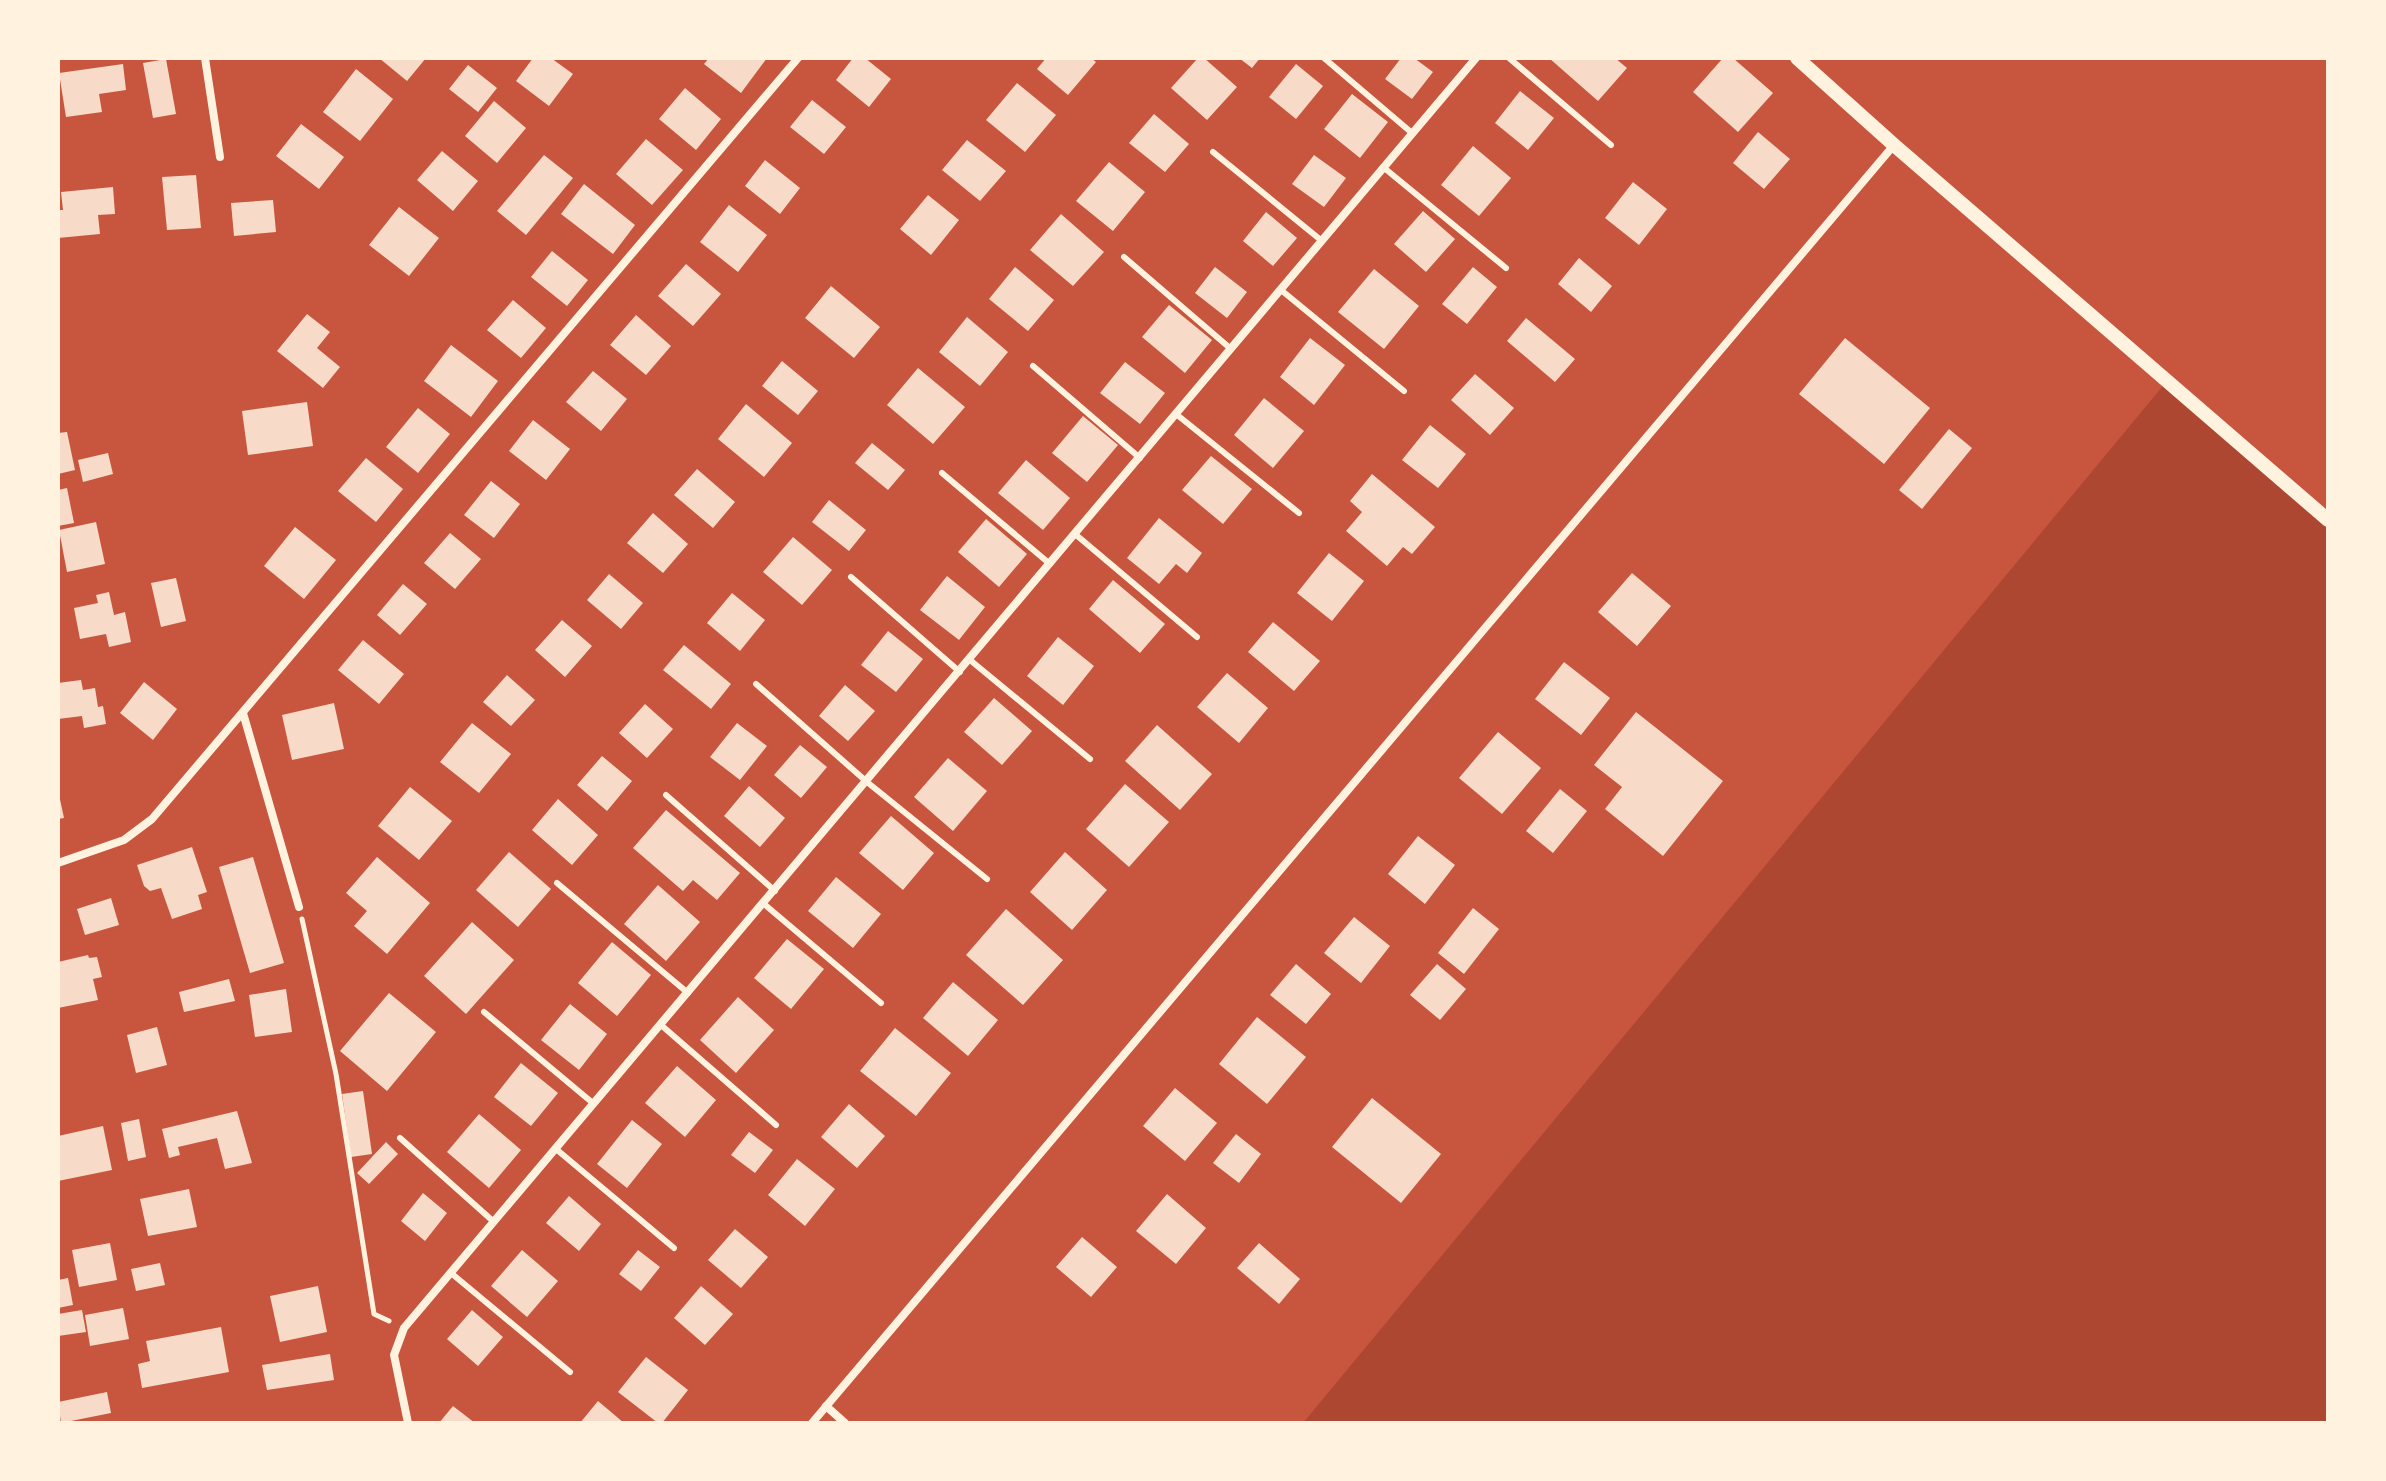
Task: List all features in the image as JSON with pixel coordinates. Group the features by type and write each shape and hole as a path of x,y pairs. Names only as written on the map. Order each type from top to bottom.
{"street":[{"path":"205,58 220,157"},
{"path":"58,863 124,840 152,819 798,58"},
{"path":"408,1423 394,1355 404,1328 1476,58"},
{"path":"1797,58 2328,520"},
{"path":"812,1423 1894,145"},
{"path":"243,713 299,907"},
{"path":"826,1406 845,1423"}],"lane":[{"path":"1324,58 1412,133"},
{"path":"1509,58 1611,145"},
{"path":"1213,152 1322,241"},
{"path":"1383,167 1506,268"},
{"path":"1124,257 1231,349"},
{"path":"1281,290 1404,391"},
{"path":"1033,366 1140,458"},
{"path":"1176,414 1299,513"},
{"path":"942,473 1050,564"},
{"path":"1075,534 1197,637"},
{"path":"851,577 960,672"},
{"path":"970,660 1090,759"},
{"path":"756,684 867,782 987,879"},
{"path":"666,795 775,891"},
{"path":"557,883 688,993"},
{"path":"764,904 881,1003"},
{"path":"484,1012 594,1104"},
{"path":"661,1025 776,1125"},
{"path":"400,1138 494,1222"},
{"path":"556,1149 674,1248"},
{"path":"451,1273 570,1372"}],"path":[{"path":"299,907 336,1074 374,1314 404,1328"}],"shaded area":[{"path":"2167,381 2328,520 2328,1423 1303,1423"}],"building":[{"path":"379,58 426,58 407,81"},
{"path":"533,58 551,58 573,74 549,106 516,81"},
{"path":"709,58 767,58 741,93 704,64"},
{"path":"853,58 865,58 891,79 869,107 836,80"},
{"path":"1046,58 1091,58 1096,62 1068,95 1037,69"},
{"path":"1198,58 1204,58 1237,87 1207,120 1171,88"},
{"path":"1239,58 1260,58 1252,68"},
{"path":"1401,58 1414,58 1433,72 1412,99 1385,79"},
{"path":"1549,58 1615,58 1627,68 1598,101"},
{"path":"1723,58 1733,58 1773,93 1738,132 1693,92"},
{"path":"166,59 176,114 153,118 143,63"},
{"path":"123,64 126,90 99,94 102,112 66,117 59,73"},
{"path":"1296,64 1323,86 1296,119 1269,97"},
{"path":"468,65 497,88 478,112 449,89"},
{"path":"356,69 393,99 360,141 323,112"},
{"path":"1017,83 1056,115 1025,152 986,120"},
{"path":"685,88 721,119 696,150 659,119"},
{"path":"1520,91 1554,118 1528,150 1495,123"},
{"path":"1352,94 1388,122 1360,158 1324,129"},
{"path":"812,100 846,127 824,154 790,127"},
{"path":"494,101 526,128 497,163 465,136"},
{"path":"1154,114 1189,144 1165,172 1129,143"},
{"path":"301,124 344,157 319,189 276,156"},
{"path":"1758,132 1790,159 1764,189 1733,163"},
{"path":"646,139 683,170 652,205 616,174"},
{"path":"967,140 1006,171 980,201 942,170"},
{"path":"1473,146 1511,178 1479,216 1441,185"},
{"path":"442,151 478,181 453,211 417,180"},
{"path":"544,155 573,178 526,235 497,211"},
{"path":"1314,155 1346,178 1324,207 1292,184"},
{"path":"765,160 800,188 780,214 745,186"},
{"path":"1109,162 1145,192 1113,231 1076,201"},
{"path":"196,175 201,228 167,230 162,177"},
{"path":"1633,182 1667,209 1639,245 1605,218"},
{"path":"584,184 635,225 613,254 561,214"},
{"path":"113,187 115,214 98,215 100,234 58,238 58,210 63,210 61,192"},
{"path":"928,195 959,220 931,255 900,229"},
{"path":"273,200 276,232 234,236 231,203"},
{"path":"729,205 767,235 738,272 700,242"},
{"path":"399,207 439,238 409,276 369,245"},
{"path":"1423,211 1455,239 1426,272 1394,244"},
{"path":"1266,212 1297,238 1273,266 1243,241"},
{"path":"1061,214 1104,252 1073,286 1030,250"},
{"path":"552,251 588,280 567,306 531,277"},
{"path":"1579,258 1612,286 1591,312 1558,284"},
{"path":"686,264 721,294 693,326 658,296"},
{"path":"1015,267 1054,300 1028,331 989,299"},
{"path":"1215,267 1247,292 1227,318 1195,293"},
{"path":"1473,267 1497,287 1467,324 1442,304"},
{"path":"1374,269 1419,306 1384,349 1338,312"},
{"path":"831,286 880,327 854,358 805,318"},
{"path":"513,300 546,328 521,358 487,330"},
{"path":"1169,305 1212,340 1185,373 1142,337"},
{"path":"307,314 330,332 317,348 340,367 323,388 277,351"},
{"path":"636,315 671,346 646,375 610,345"},
{"path":"967,317 1008,352 980,386 939,352"},
{"path":"1526,318 1575,359 1555,382 1507,341"},
{"path":"1310,338 1345,365 1314,405 1280,377"},
{"path":"1845,338 1930,408 1884,464 1799,394"},
{"path":"451,345 498,381 471,417 424,381"},
{"path":"782,361 818,391 798,415 762,386"},
{"path":"1125,362 1165,393 1140,424 1100,393"},
{"path":"918,368 965,407 933,444 887,405"},
{"path":"593,371 627,399 601,431 566,402"},
{"path":"1475,374 1514,408 1490,435 1451,400"},
{"path":"1264,398 1304,431 1273,468 1234,435"},
{"path":"307,402 313,446 248,455 242,411"},
{"path":"746,404 792,443 764,477 718,439"},
{"path":"418,408 450,434 418,473 386,447"},
{"path":"1083,416 1118,445 1087,482 1052,453"},
{"path":"533,420 570,449 546,480 509,451"},
{"path":"1430,425 1466,454 1438,488 1402,460"},
{"path":"1949,429 1972,448 1922,509 1899,490"},
{"path":"67,432 75,470 58,474 58,433"},
{"path":"872,443 905,470 888,490 855,463"},
{"path":"108,453 113,474 83,482 78,460"},
{"path":"1211,456 1252,489 1223,524 1182,490"},
{"path":"366,458 403,489 376,522 338,491"},
{"path":"1026,460 1070,498 1043,530 998,493"},
{"path":"697,469 735,502 713,528 674,495"},
{"path":"1372,474 1435,527 1412,554 1403,547 1387,566 1346,531 1362,512 1350,501"},
{"path":"491,481 520,504 494,538 464,515"},
{"path":"67,488 74,523 58,526 58,490"},
{"path":"829,500 866,530 849,551 812,522"},
{"path":"653,513 688,544 663,573 627,543"},
{"path":"1159,518 1202,553 1187,573 1176,564 1159,584 1127,558"},
{"path":"986,519 1027,554 999,587 958,552"},
{"path":"96,522 105,564 67,572 59,530"},
{"path":"295,527 336,560 304,599 264,566"},
{"path":"450,533 481,559 455,589 424,563"},
{"path":"793,537 832,570 802,605 763,572"},
{"path":"1329,553 1364,581 1332,621 1297,593"},
{"path":"1632,573 1671,606 1637,646 1598,612"},
{"path":"609,574 643,603 621,629 587,600"},
{"path":"947,576 985,607 959,640 920,610"},
{"path":"176,578 186,621 161,627 151,583"},
{"path":"1113,580 1165,624 1140,653 1089,609"},
{"path":"403,584 427,604 400,635 377,615"},
{"path":"109,592 114,615 125,612 131,642 109,647 106,634 80,639 74,608 98,603 96,595"},
{"path":"732,593 765,620 740,651 707,623"},
{"path":"562,620 592,646 565,677 535,650"},
{"path":"1273,622 1320,661 1294,691 1248,652"},
{"path":"888,631 923,659 896,692 861,665"},
{"path":"1058,637 1094,666 1063,705 1027,676"},
{"path":"363,640 404,674 379,704 338,670"},
{"path":"684,645 731,684 711,709 663,670"},
{"path":"1564,662 1610,698 1581,735 1535,699"},
{"path":"1227,673 1268,708 1239,743 1197,707"},
{"path":"507,675 535,700 511,726 483,702"},
{"path":"81,680 83,690 95,688 98,707 103,706 106,724 84,728 82,716 58,719 58,683"},
{"path":"144,682 177,709 153,740 120,713"},
{"path":"845,685 875,711 848,741 819,716"},
{"path":"994,698 1032,731 1002,765 964,732"},
{"path":"334,703 344,749 292,760 282,715"},
{"path":"645,704 673,729 647,758 619,733"},
{"path":"1636,712 1723,781 1663,856 1605,809 1622,787 1594,765"},
{"path":"472,723 511,754 479,793 440,762"},
{"path":"737,723 767,746 740,780 710,757"},
{"path":"1157,725 1212,774 1180,810 1125,761"},
{"path":"1498,732 1541,768 1502,814 1459,778"},
{"path":"800,745 827,767 801,798 774,775"},
{"path":"602,756 632,781 607,811 577,785"},
{"path":"948,758 987,791 953,831 914,797"},
{"path":"1125,784 1169,822 1129,867 1086,829"},
{"path":"749,786 785,818 760,847 724,816"},
{"path":"410,787 452,821 419,860 378,826"},
{"path":"1560,789 1587,811 1553,853 1526,831"},
{"path":"58,790 64,818 58,819"},
{"path":"558,799 598,835 572,865 532,830"},
{"path":"666,810 740,873 717,900 693,880 683,891 633,848"},
{"path":"891,816 934,853 903,890 859,853"},
{"path":"1418,836 1455,865 1425,904 1388,874"},
{"path":"192,847 207,892 198,895 202,909 172,919 161,888 150,891 144,886 137,865"},
{"path":"509,852 551,889 518,927 476,890"},
{"path":"1065,852 1107,890 1072,930 1030,892"},
{"path":"253,857 284,963 250,973 219,867"},
{"path":"377,857 430,903 387,954 354,926 367,911 346,893"},
{"path":"836,877 881,914 853,948 808,911"},
{"path":"658,885 700,922 666,961 624,924"},
{"path":"111,898 119,925 85,935 77,909"},
{"path":"1473,908 1499,929 1464,974 1438,953"},
{"path":"1006,909 1063,960 1023,1005 966,955"},
{"path":"1354,917 1390,946 1361,983 1324,953"},
{"path":"472,922 514,960 466,1014 424,976"},
{"path":"787,939 824,969 791,1009 754,978"},
{"path":"612,942 651,975 617,1016 578,983"},
{"path":"88,955 89,958 97,957 102,977 93,979 98,1000 58,1008 58,962"},
{"path":"1296,964 1331,994 1306,1024 1270,995"},
{"path":"1437,964 1466,989 1440,1020 1410,995"},
{"path":"229,979 235,1001 184,1012 179,992"},
{"path":"953,982 998,1020 968,1056 923,1018"},
{"path":"286,989 292,1032 255,1037 249,995"},
{"path":"389,993 436,1032 387,1091 340,1051"},
{"path":"738,997 774,1030 736,1073 700,1040"},
{"path":"570,1004 607,1034 579,1070 541,1040"},
{"path":"1257,1017 1306,1057 1267,1104 1219,1064"},
{"path":"157,1027 167,1065 136,1073 127,1035"},
{"path":"895,1028 951,1073 916,1116 860,1071"},
{"path":"521,1063 558,1093 531,1126 494,1097"},
{"path":"677,1066 716,1100 685,1137 645,1103"},
{"path":"1175,1088 1217,1123 1185,1161 1143,1126"},
{"path":"363,1091 372,1154 351,1157 342,1094"},
{"path":"1372,1098 1441,1154 1401,1203 1332,1147"},
{"path":"849,1104 885,1136 857,1168 821,1137"},
{"path":"237,1111 252,1163 225,1169 217,1138 178,1147 180,1155 169,1158 162,1129"},
{"path":"479,1114 521,1150 489,1188 447,1152"},
{"path":"139,1119 146,1157 128,1161 121,1123"},
{"path":"632,1120 662,1144 627,1188 597,1164"},
{"path":"103,1126 112,1170 58,1181 58,1136"},
{"path":"749,1132 773,1150 755,1173 731,1155"},
{"path":"1236,1134 1261,1154 1239,1183 1213,1163"},
{"path":"386,1142 398,1154 369,1184 357,1173"},
{"path":"797,1159 835,1189 805,1226 768,1195"},
{"path":"189,1189 197,1227 148,1236 140,1199"},
{"path":"423,1193 447,1213 425,1241 401,1221"},
{"path":"1167,1194 1206,1228 1176,1264 1136,1231"},
{"path":"569,1196 601,1224 579,1251 546,1223"},
{"path":"735,1229 768,1257 741,1288 708,1260"},
{"path":"1082,1237 1117,1267 1091,1297 1056,1267"},
{"path":"110,1243 117,1280 79,1287 72,1250"},
{"path":"1259,1243 1300,1279 1279,1304 1237,1268"},
{"path":"522,1250 558,1281 527,1317 491,1286"},
{"path":"638,1250 660,1267 641,1291 619,1274"},
{"path":"160,1263 165,1285 136,1291 131,1269"},
{"path":"68,1278 73,1305 58,1308 58,1280"},
{"path":"318,1286 327,1332 280,1342 270,1296"},
{"path":"701,1286 733,1314 705,1345 674,1318"},
{"path":"123,1308 129,1339 90,1346 85,1315"},
{"path":"82,1310 86,1332 58,1336 58,1314"},
{"path":"472,1310 503,1337 478,1366 447,1339"},
{"path":"221,1327 229,1372 142,1388 138,1364 150,1361 146,1341"},
{"path":"330,1354 334,1380 267,1390 262,1365"},
{"path":"646,1357 688,1390 662,1423 618,1392"},
{"path":"107,1392 111,1413 61,1423 58,1402"},
{"path":"598,1401 624,1423 580,1423"},
{"path":"453,1406 475,1423 439,1423"}]}
